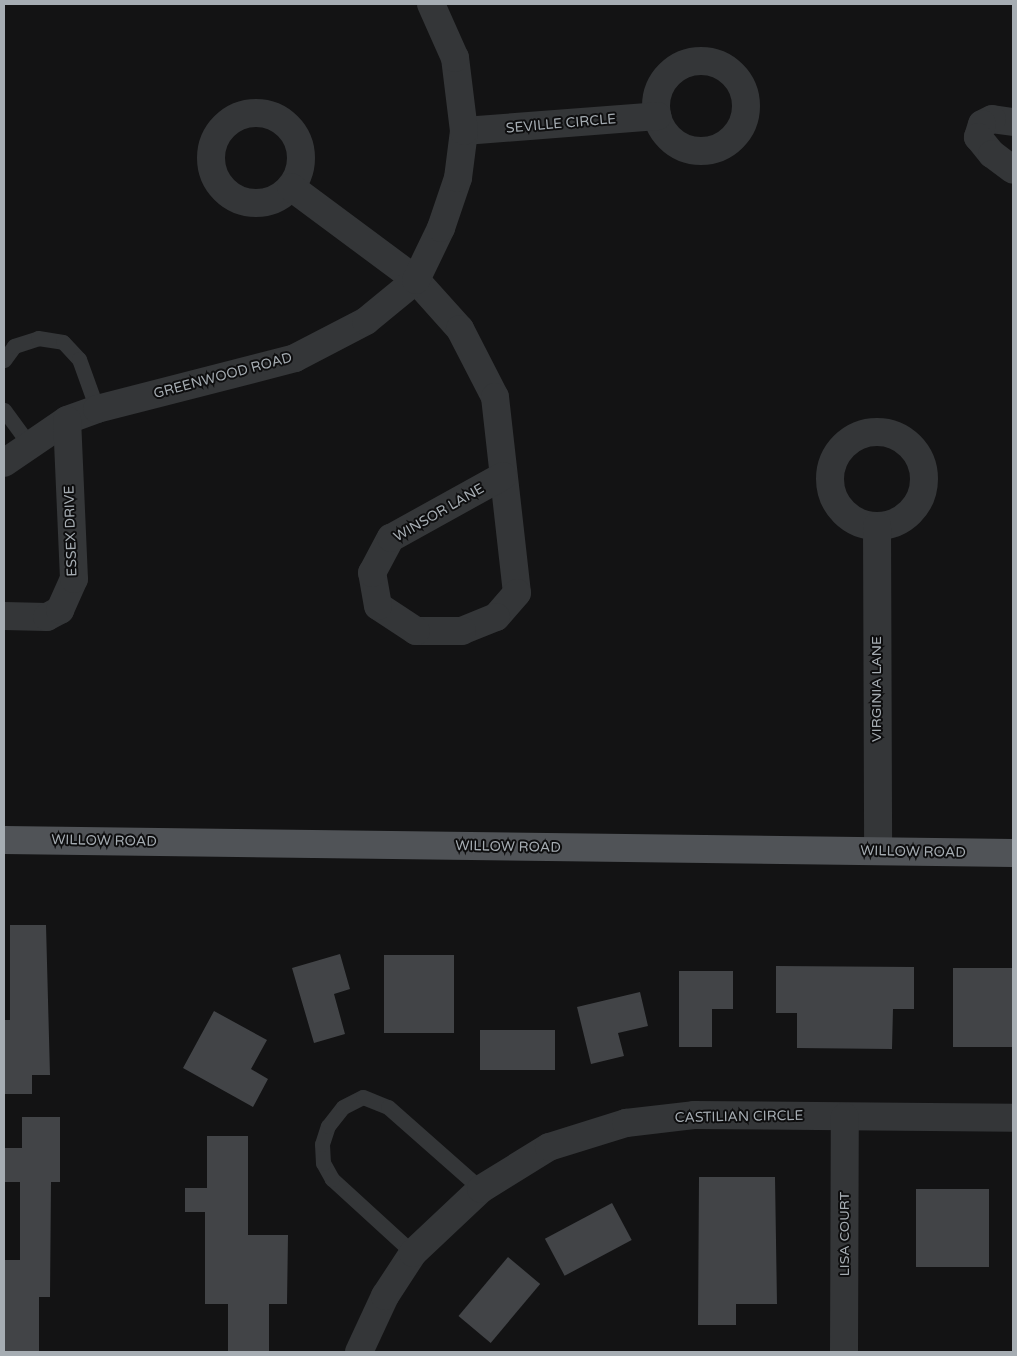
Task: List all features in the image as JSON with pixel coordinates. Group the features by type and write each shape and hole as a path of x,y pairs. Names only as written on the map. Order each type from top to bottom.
{"main road":[{"name":"WILLOW ROAD","path":"4,840 1013,853"}],"street":[{"name":"GREENWOOD ROAD","path":"4,463 29,444 67,420 97,409 295,358 366,321 416,280 441,228 456,186 464,131 455,58 432,4"},
{"name":"SEVILLE CIRCLE","path":"464,131 657,116"},
{"path":"1013,122 992,119 982,124 978,137 992,154 1013,170"},
{"name":"WINSOR LANE","path":"291,187 416,280 460,329 496,397 517,593 496,616 462,631 416,631 378,606 372,573 392,538 503,476"},
{"name":"ESSEX DRIVE","path":"4,616 47,617 60,610 74,579 67,420"},
{"name":"VIRGINIA LANE","path":"877,526 878,852"},
{"name":"CASTILIAN CIRCLE","path":"359,1352 385,1296 413,1253 482,1189 549,1147 626,1123 694,1115 1013,1118"},
{"name":"LISA COURT","path":"844,1352 845,1117"}],"lane":[{"path":"4,360 14,346 38,338 63,342 79,359 97,409"},
{"path":"4,410 29,444"},
{"path":"413,1253 332,1179 323,1163 322,1144 328,1126 344,1107 363,1098 388,1107 482,1189"}],"building":[{"path":"10,925 46,925 50,1075 32,1075 32,1094 4,1094 4,1020 10,1020"},
{"path":"340,954 350,989 334,994 345,1034 314,1043 292,968"},
{"path":"384,955 454,955 454,1033 384,1033"},
{"path":"776,966 914,967 914,1009 893,1009 892,1049 797,1048 797,1013 776,1013"},
{"path":"953,968 1013,968 1013,1047 953,1047"},
{"path":"679,971 733,971 733,1009 712,1009 712,1047 679,1047"},
{"path":"640,992 648,1026 618,1033 624,1056 591,1064 577,1007"},
{"path":"214,1011 267,1040 251,1069 268,1079 253,1107 183,1068"},
{"path":"480,1030 555,1030 555,1070 480,1070"},
{"path":"22,1117 60,1117 60,1182 51,1182 50,1297 39,1297 39,1352 4,1352 4,1260 20,1260 20,1182 4,1182 4,1148 22,1148"},
{"path":"207,1136 248,1136 248,1235 288,1235 287,1304 269,1304 269,1352 228,1352 228,1304 205,1304 205,1212 185,1212 185,1188 207,1188"},
{"path":"699,1177 775,1177 777,1304 736,1304 736,1325 698,1325"},
{"path":"916,1189 989,1189 989,1267 916,1267"},
{"path":"612,1203 632,1240 565,1276 545,1239"},
{"path":"508,1257 540,1284 491,1343 459,1316"}]}
